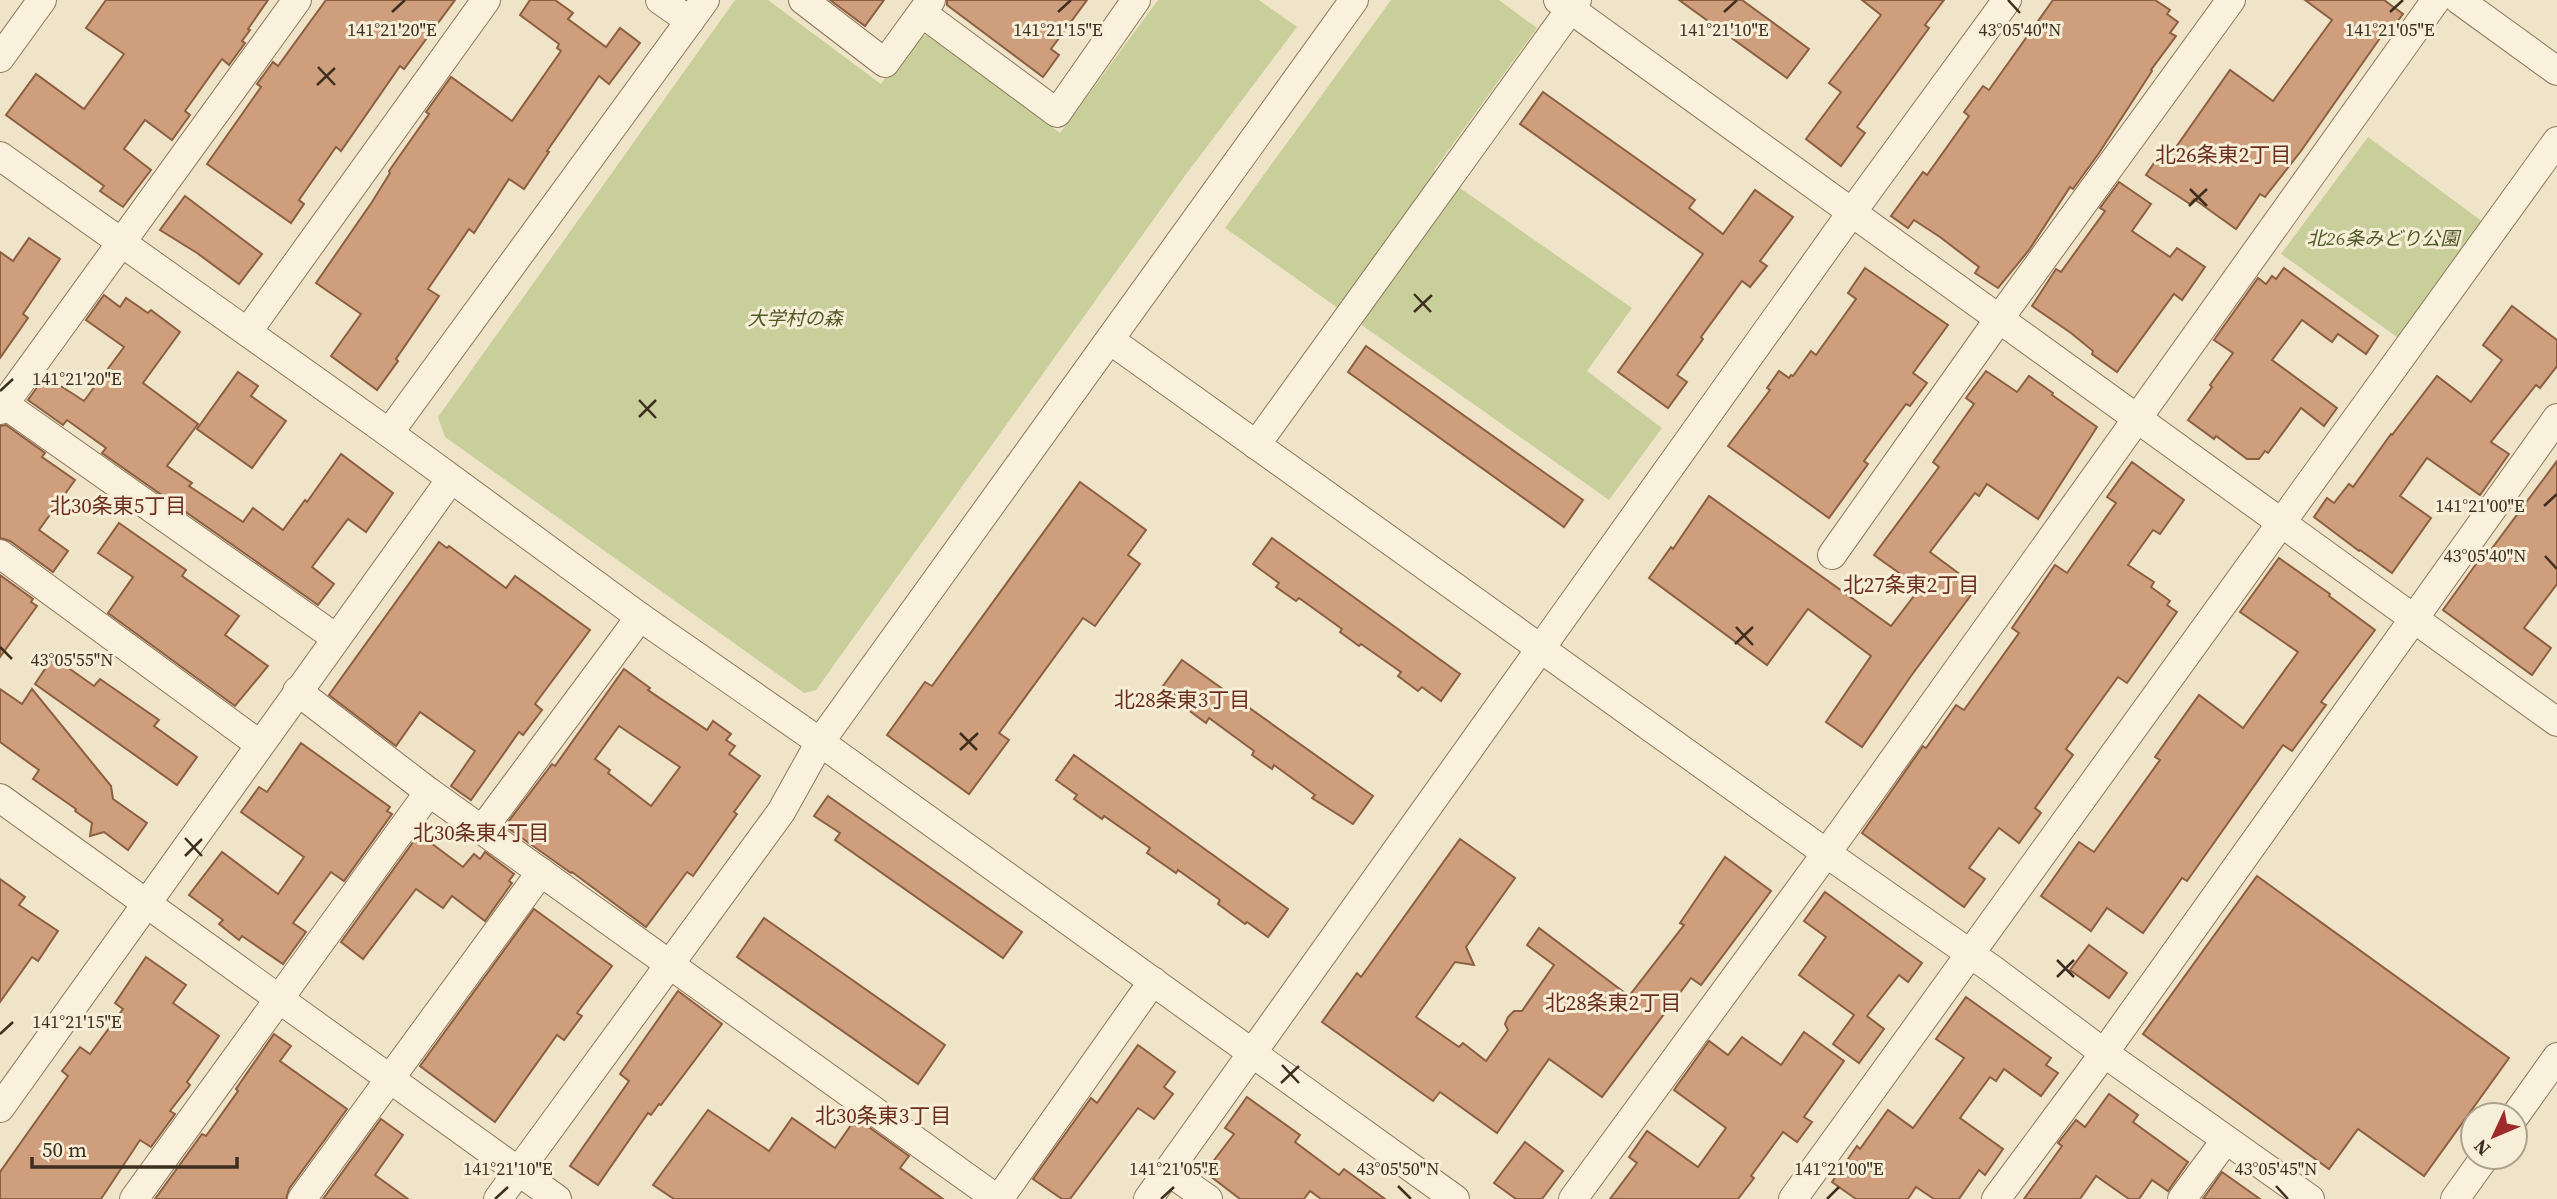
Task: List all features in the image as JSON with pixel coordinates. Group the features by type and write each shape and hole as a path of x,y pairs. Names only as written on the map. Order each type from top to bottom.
{"street":[{"path":"0,58 42,0"},
{"path":"297,0 2,407 336,638"},
{"path":"248,331 486,0"},
{"path":"389,433 698,11 660,0"},
{"path":"803,0 885,63 926,7 1057,113 1136,0"},
{"path":"498,1199 781,812 820,742 1354,0"},
{"path":"1147,1199 2007,0"},
{"path":"1832,555 1999,319 2231,0"},
{"path":"1573,1199 1826,853 2436,0"},
{"path":"2459,0 2557,71"},
{"path":"1256,445 1569,3 1852,213 2414,618 2554,715"},
{"path":"1793,1199 2557,141"},
{"path":"0,156 248,331 640,617 820,742 1455,1199"},
{"path":"1110,340 1826,853 1970,953 2225,1141 2310,1199"},
{"path":"1996,1199 2104,1054 2557,418"},
{"path":"0,1108 145,902 451,479"},
{"path":"0,554 259,744"},
{"path":"482,831 640,617"},
{"path":"297,691 482,831 998,1199 1153,981"},
{"path":"134,1199 429,792"},
{"path":"0,798 558,1199"},
{"path":"303,1199 541,872"},
{"path":"2526,1101 2557,1057"},
{"path":"2182,1199 2225,1141"},
{"path":"1168,1171 1208,1199"},
{"path":"2467,1195 2479,1171"}],"green space":[{"name":"大学村の森","path":"735,0 768,0 881,84 913,37 929,35 1060,133 1158,0 1259,0 1297,27 1184,177 816,690 804,693 445,437 438,417"},
{"path":"1391,0 1499,0 1537,28 1434,170 1632,308 1587,371 1662,428 1609,500 1225,228"},
{"name":"北26条みどり公園","path":"2368,137 2487,225 2404,342 2281,254"}],"building":[{"path":"106,0 268,0 248,29 250,30 242,41 245,43 229,65 222,59 185,111 190,115 172,140 145,120 124,149 151,170 123,207 100,191 104,186 6,115 36,74 84,109 124,54 86,28"},
{"path":"326,0 455,0 404,69 400,66 341,151 336,147 299,200 304,204 291,223 207,164 261,87 257,84 273,62 278,66"},
{"path":"530,0 555,0 573,13 568,19 606,47 620,28 640,43 609,84 599,76 524,189 509,179 474,233 469,229 428,289 439,296 377,390 331,356 361,314 316,283 372,202 389,171 429,114 426,112 451,77 512,121 561,51 557,48 559,44 520,15"},
{"path":"830,0 884,0 865,26"},
{"path":"947,0 1087,0 1051,49 1059,55 1043,77 947,5"},
{"path":"1679,0 1742,0 1809,49 1787,78"},
{"path":"1862,0 1944,0 1925,25 1929,28 1857,127 1865,133 1841,166 1806,139 1841,92 1829,83 1881,15"},
{"path":"2053,0 2155,0 2170,10 2167,14 2178,22 2170,33 2176,36 2151,70 2099,153 2073,189 2070,187 2029,250 1998,288 1975,273 1979,267 1940,237 1914,220 1908,228 1891,216 1923,172 1927,175 1969,116 1964,112 1983,86 1989,90"},
{"path":"2305,0 2384,0 2403,14 2388,34 2385,31 2301,151 2265,197 2260,194 2236,229 2194,199 2190,204 2146,175 2166,145 2174,150 2230,70 2273,101 2332,20"},
{"path":"1543,92 1695,200 1689,208 1723,234 1755,190 1793,217 1760,261 1767,266 1750,287 1742,281 1701,337 1703,339 1677,375 1687,382 1668,408 1618,372 1703,254 1520,124"},
{"path":"2119,182 2151,204 2132,231 2170,257 2177,248 2205,267 2182,300 2174,294 2117,372 2092,354 2093,351 2071,333 2032,306 2056,269 2061,272 2105,211 2100,208"},
{"path":"185,196 262,254 239,284 160,230"},
{"path":"29,238 60,259 23,314 28,318 0,358 0,252 13,261"},
{"path":"1865,268 1948,325 1913,373 1927,383 1910,406 1906,404 1864,461 1868,464 1829,518 1728,446 1770,390 1767,388 1779,371 1789,378 1811,351 1816,355 1856,299 1848,293"},
{"path":"2284,268 2378,336 2366,354 2338,334 2332,342 2302,320 2272,360 2337,408 2324,426 2301,408 2268,453 2265,451 2259,459 2247,459 2188,420 2233,353 2214,340 2258,278 2266,284 2272,276 2276,279"},
{"path":"104,295 120,307 126,298 148,313 151,310 180,332 143,383 198,424 167,466 192,483 189,486 243,522 253,508 283,530 341,454 393,493 366,532 348,519 312,567 334,584 318,605 102,453 106,448 67,420 63,425 28,400 45,376 84,401 124,347 86,320"},
{"path":"2512,306 2557,340 2557,366 2540,388 2536,385 2491,442 2509,454 2480,495 2427,458 2400,496 2431,518 2392,573 2314,517 2327,498 2334,503 2349,484 2353,487 2437,376 2471,402 2502,360 2483,345"},
{"path":"1366,346 1583,500 1564,527 1348,372"},
{"path":"1986,371 2017,392 2029,376 2097,427 2038,519 1987,484 1979,496 1975,493 1930,552 1977,587 1862,747 1826,722 1871,656 1808,609 1767,665 1649,578 1671,547 1673,549 1709,496 1891,626 1920,588 1874,555 1939,467 1933,462 1974,404 1966,398"},
{"path":"238,372 258,386 251,396 286,421 252,468 197,429"},
{"path":"6,425 45,453 42,457 75,480 39,530 68,551 53,572 10,541 0,538 0,426"},
{"path":"2557,461 2557,584 2524,628 2551,648 2532,675 2443,610"},
{"path":"2132,462 2184,500 2160,534 2153,530 2128,565 2154,582 2151,587 2170,601 2167,605 2177,612 2127,683 2118,677 2066,749 2073,755 2035,808 2041,813 2019,843 1999,828 1969,868 1985,879 1964,907 1862,833 1923,746 1926,748 1956,705 1964,710 2019,633 2012,628 2055,565 2067,573 2116,503 2107,497"},
{"path":"1080,482 1146,530 1128,555 1140,564 1095,626 1083,618 999,733 1009,740 969,794 887,735 925,682 932,686"},
{"path":"119,523 186,570 182,576 239,616 225,635 268,666 235,706 108,613 133,577 98,553"},
{"path":"1272,538 1460,674 1441,701 1422,687 1418,691 1398,676 1401,672 1361,644 1359,646 1340,632 1342,629 1299,598 1296,601 1276,587 1279,583 1253,564"},
{"path":"439,542 447,548 449,546 506,588 515,576 590,630 535,704 542,710 523,735 519,732 471,800 451,786 475,751 420,712 396,746 329,695"},
{"path":"2279,558 2375,630 2321,702 2326,705 2292,751 2283,745 2187,881 2182,878 2143,933 2107,908 2091,931 2041,896 2079,842 2094,852 2160,760 2155,757 2199,695 2243,728 2298,652 2240,612"},
{"path":"0,575 33,599 31,602 37,606 0,657"},
{"path":"53,657 94,686 100,679 159,720 154,726 197,757 177,785 35,684"},
{"path":"1182,660 1373,796 1353,824 1312,798 1315,795 1274,765 1272,769 1252,755 1254,751 1209,718 1206,723 1187,709 1190,705 1163,686"},
{"path":"624,669 650,688 648,690 707,730 713,721 731,734 726,740 735,746 729,754 760,776 693,876 687,872 646,927 505,826 552,764 555,766","holes":["619,726 680,767 651,806 608,773 610,770 595,759"]},
{"path":"0,689 22,704 32,689 111,786 113,799 147,823 128,850 104,832 90,836 92,823 33,779 39,770 0,742"},
{"path":"301,743 390,807 387,811 392,814 344,881 331,872 293,923 306,932 283,964 242,936 239,940 219,924 223,920 189,895 222,852 278,894 304,857 241,812 259,787 267,792"},
{"path":"1074,755 1288,909 1268,937 1218,904 1220,900 1178,870 1176,873 1147,853 1150,848 1074,799 1077,795 1056,780"},
{"path":"828,796 1022,932 1003,958 835,840 840,833 814,816"},
{"path":"419,834 463,867 474,854 480,859 485,852 514,874 509,881 512,883 485,921 452,896 443,908 416,889 363,959 341,942"},
{"path":"1460,839 1515,878 1466,947 1474,965 1455,962 1416,1017 1459,1047 1463,1043 1486,1061 1508,1030 1505,1024 1508,1017 1514,1011 1522,1011 1554,965 1527,945 1539,928 1629,996 1684,925 1680,923 1725,857 1771,891 1701,985 1691,978 1602,1097 1549,1059 1497,1133 1440,1092 1433,1101 1322,1022 1357,973 1361,977"},
{"path":"2257,876 2509,1058 2478,1101 2459,1101 2459,1127 2424,1176 2358,1129 2329,1169 2143,1034"},
{"path":"0,879 25,897 19,905 58,931 38,961 32,957 0,1002"},
{"path":"1825,892 1922,963 1908,982 1899,975 1867,1016 1884,1029 1859,1063 1833,1044 1854,1015 1799,975 1826,937 1804,921"},
{"path":"534,909 612,966 577,1013 582,1016 564,1040 557,1035 495,1122 420,1066"},
{"path":"764,918 945,1045 918,1084 737,957"},
{"path":"2089,945 2127,973 2109,998 2070,970"},
{"path":"146,957 186,985 173,1003 219,1036 187,1082 190,1085 170,1111 175,1114 151,1147 140,1140 101,1199 0,1199 0,1172 68,1076 62,1071 80,1047 90,1054 123,1009 115,1003"},
{"path":"678,991 722,1024 661,1105 659,1104 651,1115 648,1113 598,1185 570,1166 629,1081 620,1074"},
{"path":"1966,997 2051,1058 2046,1065 2058,1073 2041,1096 2004,1069 1996,1081 1990,1077 1960,1118 2003,1149 1985,1175 1979,1170 1959,1199 1934,1199 1916,1187 1908,1199 1856,1199 1832,1182 1857,1146 1860,1149 1888,1110 1913,1128 1964,1058 1936,1039"},
{"path":"1804,1032 1844,1061 1804,1117 1812,1122 1797,1142 1783,1132 1738,1199 1610,1199 1637,1163 1629,1157 1647,1131 1698,1167 1726,1128 1674,1090 1709,1041 1728,1055 1742,1037 1781,1065"},
{"path":"274,1034 291,1046 280,1061 347,1109 289,1189 286,1199 155,1199 202,1134 206,1136"},
{"path":"1138,1045 1175,1072 1164,1087 1173,1094 1154,1119 1138,1108 1070,1199 1062,1199 1033,1179 1091,1098 1097,1103"},
{"path":"2109,1094 2138,1115 2133,1122 2188,1162 2168,1191 2152,1180 2139,1199 2129,1199 2096,1176 2080,1199 2024,1199 2062,1146 2058,1143 2076,1120 2085,1127"},
{"path":"1247,1097 1300,1135 1295,1142 1339,1175 1344,1169 1385,1199 1321,1199 1310,1191 1304,1199 1240,1199 1205,1172 1234,1134 1225,1128"},
{"path":"708,1110 769,1151 792,1118 835,1148 856,1118 909,1156 900,1168 943,1199 674,1199 653,1185"},
{"path":"381,1119 403,1135 375,1175 408,1199 323,1199"},
{"path":"1525,1142 1563,1171 1542,1199 1516,1199 1494,1183"},
{"path":"2222,1172 2260,1199 2203,1199"}],"district":[{"name":"北26条東2丁目","path":"2223,155"},
{"name":"北30条東5丁目","path":"118,506"},
{"name":"北27条東2丁目","path":"1911,585"},
{"name":"北28条東3丁目","path":"1182,700"},
{"name":"北30条東4丁目","path":"481,833"},
{"name":"北28条東2丁目","path":"1613,1003"},
{"name":"北30条東3丁目","path":"883,1116"}]}
